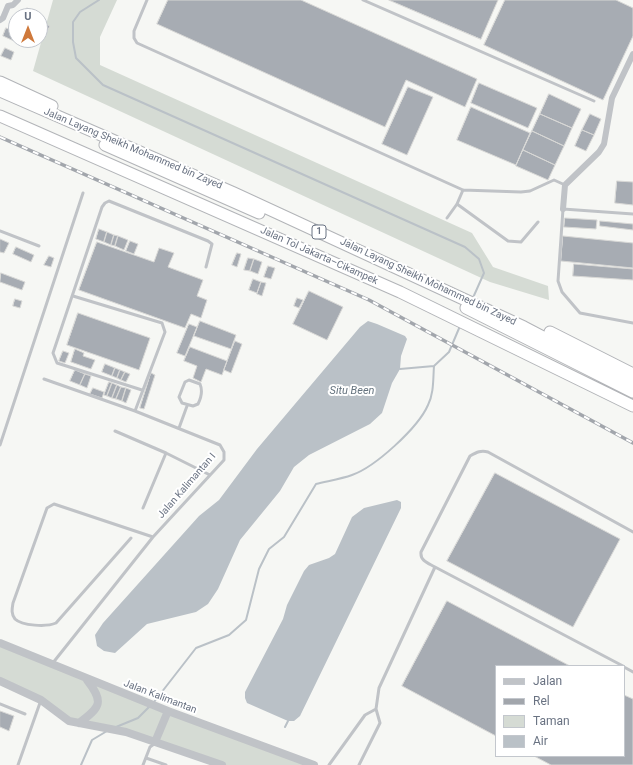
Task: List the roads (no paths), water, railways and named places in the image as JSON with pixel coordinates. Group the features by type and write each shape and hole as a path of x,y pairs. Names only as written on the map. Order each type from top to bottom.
{"highway":[{"name":"1","path":"0,82 453,287 633,374"},
{"name":"Jalan Layang Sheikh Mohammed bin Zayed","path":"0,91 234,193 524,326 633,384"},
{"name":"Jalan Layang Sheikh Mohammed bin Zayed","path":"0,99 233,201 428,289 633,392"},
{"name":"Jalan Tol Jakarta–Cikampek","path":"0,116 440,311 633,406"}],"street":[{"path":"0,20 3,18 8,6 14,5 18,0"},
{"path":"563,209 565,185 595,156 604,144 612,98 618,81 633,54"},
{"name":"Jalan Kalimantan","path":"0,643 168,711 314,765"},
{"path":"79,723 94,712 98,703 98,694 87,679"},
{"path":"0,681 41,700 64,719 126,732 222,765"},
{"path":"156,742 168,711"}],"lane":[{"path":"147,0 134,31 134,38 137,43 463,190 521,192 530,191 554,180 565,185"},
{"path":"363,0 594,101"},
{"path":"447,218 457,204 463,190"},
{"path":"0,445 83,193"},
{"path":"142,390 57,363 53,353 102,207 109,201 208,241 212,244 212,248 206,267"},
{"path":"457,204 508,241 521,242 538,222"},
{"path":"633,214 563,209 558,281 562,292 580,313 633,323"},
{"path":"0,230 39,246"},
{"path":"73,296 162,323 165,327 165,332 135,411"},
{"name":"Jalan Kalimantan I","path":"44,379 179,428 220,446 224,452 224,460 153,537 52,664"},
{"path":"189,380 200,384 201,396 198,404 187,406 182,403 179,397 185,382 189,380"},
{"path":"179,428 187,406"},
{"path":"115,431 166,453 210,475"},
{"path":"621,665 424,561 420,555 470,456 482,450 633,532"},
{"path":"143,508 166,453"},
{"path":"131,538 56,623 45,626 19,622 14,618 12,613 13,603 49,505 54,504 153,537"},
{"path":"358,765 380,723 376,709 378,688 435,566"},
{"path":"18,765 41,700"},
{"path":"0,704 25,714"},
{"path":"330,765 365,715 376,709"},
{"path":"143,765 150,748 156,742"},
{"path":"146,758 166,765"}],"water":[{"name":"Situ Been","path":"368,321 405,336 407,339 401,356 400,369 392,383 382,413 370,424 309,455 294,467 280,491 240,540 218,589 208,604 196,612 147,624 115,653 104,651 97,646 95,635 103,623 199,516 219,500 257,449 360,327"},
{"path":"397,500 401,502 401,508 300,716 294,721 288,721 247,703 245,692 283,619 287,605 304,571 309,565 329,558 335,554 352,517 364,508"}],"waterway":[{"path":"99,0 80,12 73,22 73,42 76,58 103,85 465,247 479,259 484,273 472,300"},
{"path":"154,702 196,648 229,635 246,620 259,569 269,549 284,537 316,484 352,475 361,471 395,446 415,425 423,414 430,400 433,386 434,366 449,352 460,326"},
{"path":"400,369 434,366"},
{"path":"116,727 138,718 149,707"},
{"path":"285,727 288,721"},
{"path":"81,765 92,740 107,731"}],"railway":[{"path":"0,137 369,300 633,443"}]}
